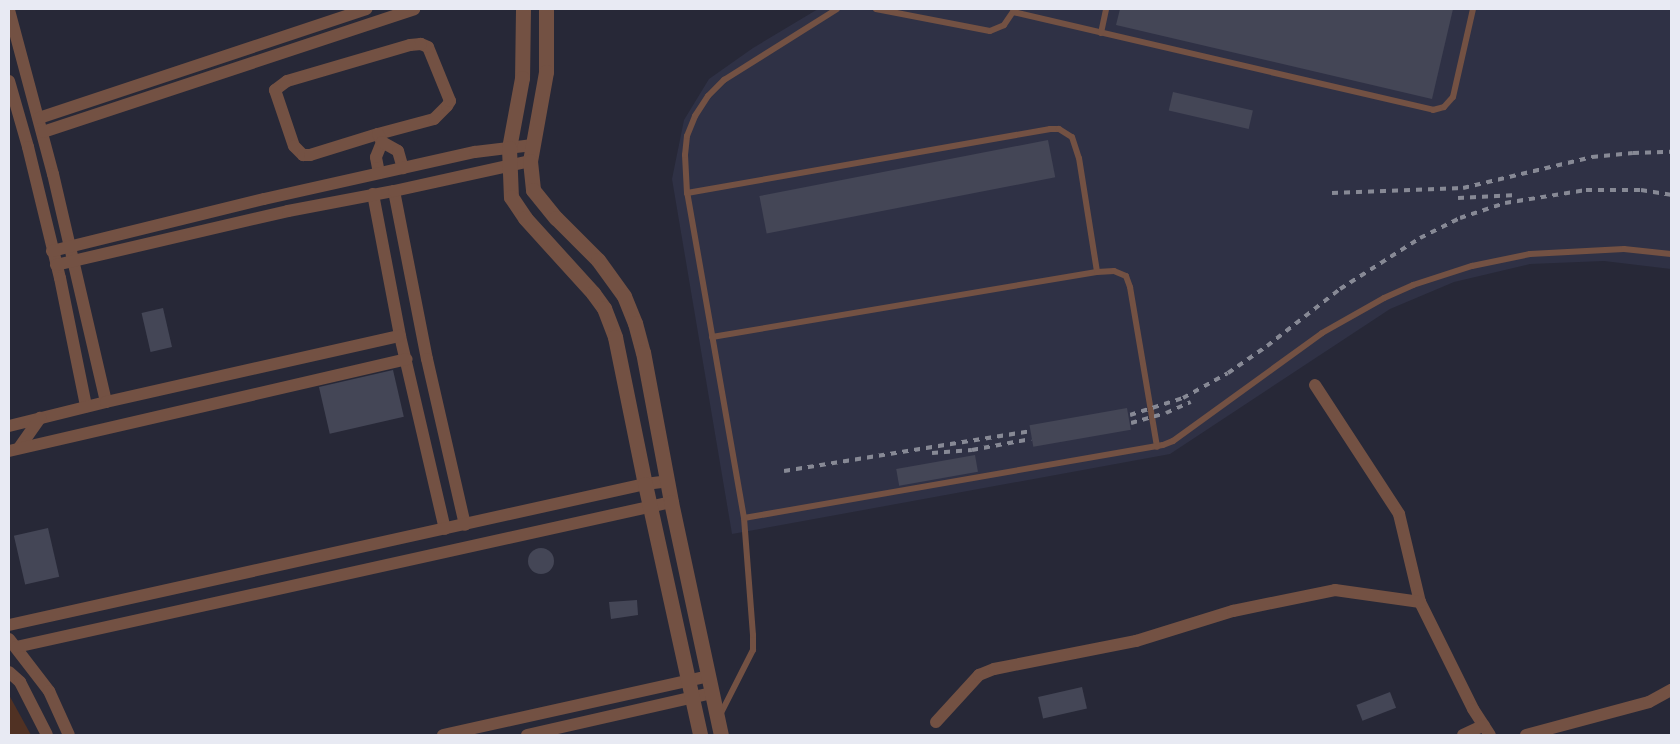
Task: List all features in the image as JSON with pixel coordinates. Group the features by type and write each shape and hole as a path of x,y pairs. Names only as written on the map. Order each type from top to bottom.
{"street":[{"path":"39,118 366,9"},
{"path":"43,132 414,9"},
{"path":"522,9 522,78 509,148 508,165 511,197 525,218 593,293 604,308 620,354 645,484 690,680 700,735"},
{"path":"546,9 546,72 530,161 533,190 556,218 598,260 624,296 643,352 671,502 721,735"},
{"path":"9,10 43,132 106,402"},
{"path":"380,138 434,119 448,106 450,101 428,47 421,44 410,45 287,81 275,90 294,146 303,155 310,155 380,138 398,151 404,168"},
{"path":"9,81 28,148 56,265 86,406"},
{"path":"379,173 376,157 380,138"},
{"path":"52,251 379,173 475,152 534,145"},
{"path":"56,265 288,211 394,191 530,161"},
{"path":"394,191 428,359 465,525"},
{"path":"373,194 400,336 445,529"},
{"path":"9,426 86,406 400,336"},
{"path":"14,450 406,359"},
{"path":"1315,385 1399,514 1420,602 1473,709 1487,730 1462,735"},
{"path":"14,450 40,418"},
{"path":"9,625 645,484 668,481"},
{"path":"69,735 49,691 12,643 671,502"},
{"path":"936,722 979,675 994,669 1136,641 1233,611 1335,590 1420,602"},
{"path":"9,672 20,682 47,735"},
{"path":"443,735 709,676"},
{"path":"1526,735 1649,702 1671,690"},
{"path":"527,735 712,694"}],"lane":[{"path":"718,720 753,650 744,518 687,193 685,155 687,136 695,116 708,96 724,80 837,9"},
{"path":"876,9 990,31 1004,25 1014,10 1101,33 1433,110 1444,107 1453,97 1473,9"},
{"path":"1101,33 1106,9"},
{"path":"687,193 1040,130 1059,130 1072,137 1077,150 1097,272"},
{"path":"744,518 1157,447 1173,441 1322,333 1384,298 1412,285 1472,266 1530,254 1624,249 1671,254"},
{"path":"712,338 1097,272 1114,271 1123,274 1127,279 1157,447"}],"shaded area":[{"path":"818,9 1671,9 1671,269 1604,261 1530,264 1454,282 1390,309 1170,454 732,534 672,179 684,120 709,79 753,48"},
{"path":"9,695 31,735 9,735"}],"building":[{"path":"1120,9 1453,9 1432,99 1116,25"},
{"path":"1173,92 1253,110 1249,129 1169,111"},
{"path":"1048,140 1055,177 767,233 759,196"},
{"path":"163,308 172,347 151,352 142,313"},
{"path":"393,370 404,417 330,434 319,387"},
{"path":"1127,408 1131,430 1033,447 1030,425"},
{"path":"975,455 978,472 899,486 896,469"},
{"path":"48,528 59,577 25,585 14,536"},
{"path":"541,548 550,552 554,561 550,570 541,574 532,570 528,561 532,552"},
{"path":"637,600 638,615 611,619 609,602"},
{"path":"1082,687 1087,708 1043,719 1038,697"},
{"path":"1390,692 1396,708 1362,721 1356,705"}],"railway":[{"path":"1332,193 1463,188 1592,157 1671,152"},
{"path":"1130,415 1183,398 1228,373 1267,346 1340,289 1420,238 1460,218 1505,203 1586,190 1641,190 1671,195"},
{"path":"1458,198 1517,195"},
{"path":"1131,423 1166,413 1191,402"},
{"path":"784,471 1030,431"},
{"path":"932,453 972,450 1031,439"}]}
